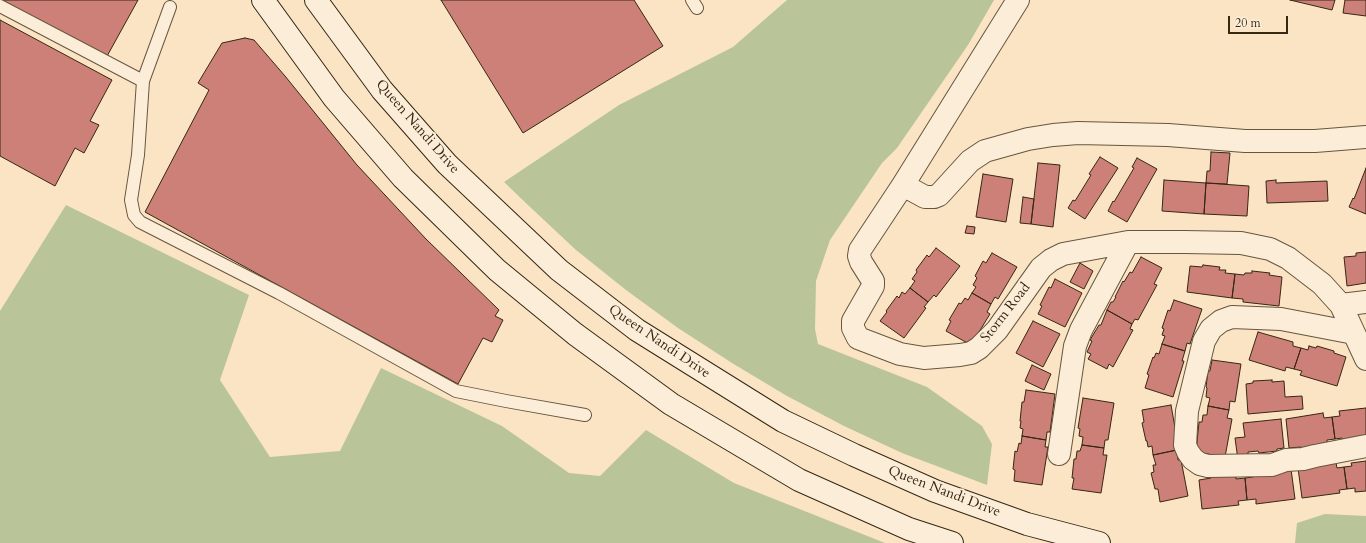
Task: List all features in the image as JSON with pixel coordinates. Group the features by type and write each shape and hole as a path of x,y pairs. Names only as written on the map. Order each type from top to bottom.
{"street":[{"path":"263,0 334,98 403,178 496,270 575,334 671,404 799,480 910,529 952,543"},
{"name":"Queen Nandi Drive","path":"316,0 382,90 447,164 559,270 637,330 783,421 854,455 935,491 1027,524 1099,543"},
{"name":"Storm Road","path":"1018,0 903,185 860,250 859,256 872,278 873,286 853,321 853,328 858,338 900,354 924,358 971,353 979,348 997,330 1041,268 1051,260 1063,254 1128,242 1242,243 1270,249 1288,258 1322,284 1341,305 1366,359"},
{"path":"903,185 925,197 934,197 939,195 970,161 985,151 1028,139 1053,135 1078,133 1168,135 1245,141 1315,141 1366,137"},
{"path":"1059,454 1074,346 1128,242"},
{"path":"1341,305 1366,302"},
{"path":"1354,333 1281,319 1232,317 1221,321 1211,329 1204,341 1187,412 1185,445 1193,459 1200,464 1208,466 1272,465 1286,460 1303,459 1366,446"}],"lane":[{"path":"0,6 143,81"},
{"path":"170,7 143,81 138,155 131,200 134,215 140,222 279,293 456,391 585,415"}],"green space":[{"path":"787,0 994,0 968,45 897,148 882,163 830,240 816,281 815,329 818,344 927,387 982,426 992,444 987,485 902,453 844,426 787,396 732,363 678,328 626,290 576,250 504,182 619,105 733,47"},
{"path":"66,205 249,295 220,380 270,457 340,451 381,368 502,426 569,473 600,476 646,430 734,483 885,543 0,543 0,311"},
{"path":"1325,514 1366,516 1366,543 1295,543 1297,523"}],"building":[{"path":"2,0 138,0 106,58"},
{"path":"441,0 634,0 663,46 523,133"},
{"path":"1290,0 1335,0 1332,10"},
{"path":"1345,0 1366,0 1366,16 1343,13"},
{"path":"0,20 112,80 90,121 99,125 84,153 75,148 55,186 0,156"},
{"path":"245,38 254,40 357,165 426,239 499,310 495,316 503,320 492,342 483,338 458,384 145,212 209,90 198,83 222,43"},
{"path":"1211,152 1230,153 1227,184 1206,183 1207,171 1210,171"},
{"path":"1100,157 1118,168 1085,219 1068,208 1073,200 1075,201"},
{"path":"1137,158 1157,169 1127,222 1108,211 1134,168 1132,167"},
{"path":"1038,163 1060,165 1053,227 1031,224"},
{"path":"1366,168 1366,214 1349,207 1353,198 1354,199"},
{"path":"983,174 1013,179 1006,222 976,217"},
{"path":"1164,180 1206,183 1204,214 1162,211"},
{"path":"1276,180 1276,183 1327,181 1328,201 1267,203 1266,181"},
{"path":"1206,183 1249,186 1247,216 1204,214"},
{"path":"1023,197 1034,199 1031,224 1020,223"},
{"path":"967,226 975,227 974,234 965,233"},
{"path":"936,248 960,266 936,297 934,295 928,302 910,288 915,281 912,279 917,272 916,270 927,255 929,257"},
{"path":"1366,252 1366,283 1347,286 1344,257 1356,256 1356,253"},
{"path":"992,253 1017,267 998,299 995,297 991,304 972,293 976,287 973,285 977,278 975,276 983,261 986,263"},
{"path":"1141,257 1162,268 1154,284 1157,285 1138,320 1135,319 1132,324 1107,310 1111,302 1113,302 1116,297 1123,281 1124,282 1130,272 1132,273"},
{"path":"1080,263 1093,271 1084,289 1070,282"},
{"path":"1203,265 1220,267 1219,270 1226,270 1225,273 1235,274 1232,298 1187,292 1190,266 1202,267"},
{"path":"1252,271 1270,273 1269,275 1282,277 1279,306 1243,302 1243,299 1232,298 1235,274 1244,275 1245,273 1252,273"},
{"path":"1055,279 1082,293 1065,327 1038,314 1042,306 1040,305"},
{"path":"910,288 928,302 924,307 926,308 904,338 880,321 897,296 899,298 902,292 905,294"},
{"path":"972,293 991,304 987,312 990,314 971,345 946,331 951,321 949,320 959,303 961,304 965,298 968,300"},
{"path":"1174,300 1202,309 1190,344 1187,343 1185,351 1162,344 1165,336 1162,335 1164,329 1162,328 1168,310 1170,311"},
{"path":"1107,310 1132,324 1130,329 1133,330 1113,367 1109,364 1107,369 1088,359 1091,354 1087,352 1092,341 1090,340 1099,325 1101,325"},
{"path":"1033,321 1060,334 1043,367 1016,353"},
{"path":"1258,332 1293,342 1293,346 1301,348 1294,369 1286,367 1285,371 1249,360"},
{"path":"1162,344 1185,351 1182,361 1184,361 1173,397 1145,388 1149,375 1147,374 1153,357 1154,358 1156,353 1159,354"},
{"path":"1309,346 1316,348 1317,346 1334,351 1334,353 1346,357 1337,386 1300,375 1302,371 1294,369 1301,348 1308,350"},
{"path":"1212,360 1241,364 1235,402 1230,401 1229,410 1208,406 1210,398 1206,397 1206,387 1208,371 1210,371"},
{"path":"1032,365 1051,374 1044,390 1025,381"},
{"path":"1272,380 1272,382 1284,381 1285,397 1302,396 1303,409 1248,414 1246,384 1253,383 1253,381"},
{"path":"1026,390 1055,394 1050,432 1047,432 1046,440 1022,436 1023,429 1020,428 1020,421 1022,402 1024,402"},
{"path":"1083,398 1114,403 1108,440 1105,440 1104,448 1082,445 1083,437 1079,436 1080,429 1078,428"},
{"path":"1171,405 1177,439 1177,450 1153,455 1152,446 1148,447 1146,441 1142,423 1144,422 1142,410"},
{"path":"1208,406 1229,410 1227,418 1232,419 1225,457 1196,452 1199,422 1202,422 1203,415 1207,415"},
{"path":"1366,408 1366,440 1343,441 1342,438 1335,439 1332,417 1340,416 1339,411"},
{"path":"1323,413 1324,418 1332,417 1335,439 1327,440 1327,443 1301,448 1289,448 1286,419"},
{"path":"1281,419 1284,448 1277,449 1277,451 1259,453 1258,451 1248,452 1248,458 1238,460 1235,438 1245,437 1243,423"},
{"path":"1022,436 1046,440 1045,447 1048,447 1042,485 1014,481 1015,470 1013,469 1015,451 1017,452 1019,443 1021,444"},
{"path":"1082,445 1104,448 1103,455 1107,455 1101,493 1072,489 1074,478 1072,478 1074,459 1076,459 1077,451 1080,451"},
{"path":"1177,450 1178,460 1181,460 1188,496 1160,502 1158,489 1155,489 1151,473 1154,472 1153,465 1156,465 1153,455"},
{"path":"1366,461 1366,491 1355,492 1355,488 1347,489 1344,467 1352,466 1351,463"},
{"path":"1336,463 1337,468 1344,467 1347,489 1339,490 1340,493 1302,498 1298,468"},
{"path":"1291,469 1295,499 1256,504 1256,499 1247,500 1245,478 1253,477 1253,473"},
{"path":"1211,476 1236,476 1236,479 1245,478 1247,500 1238,501 1239,505 1202,509 1199,480 1211,478"}]}
